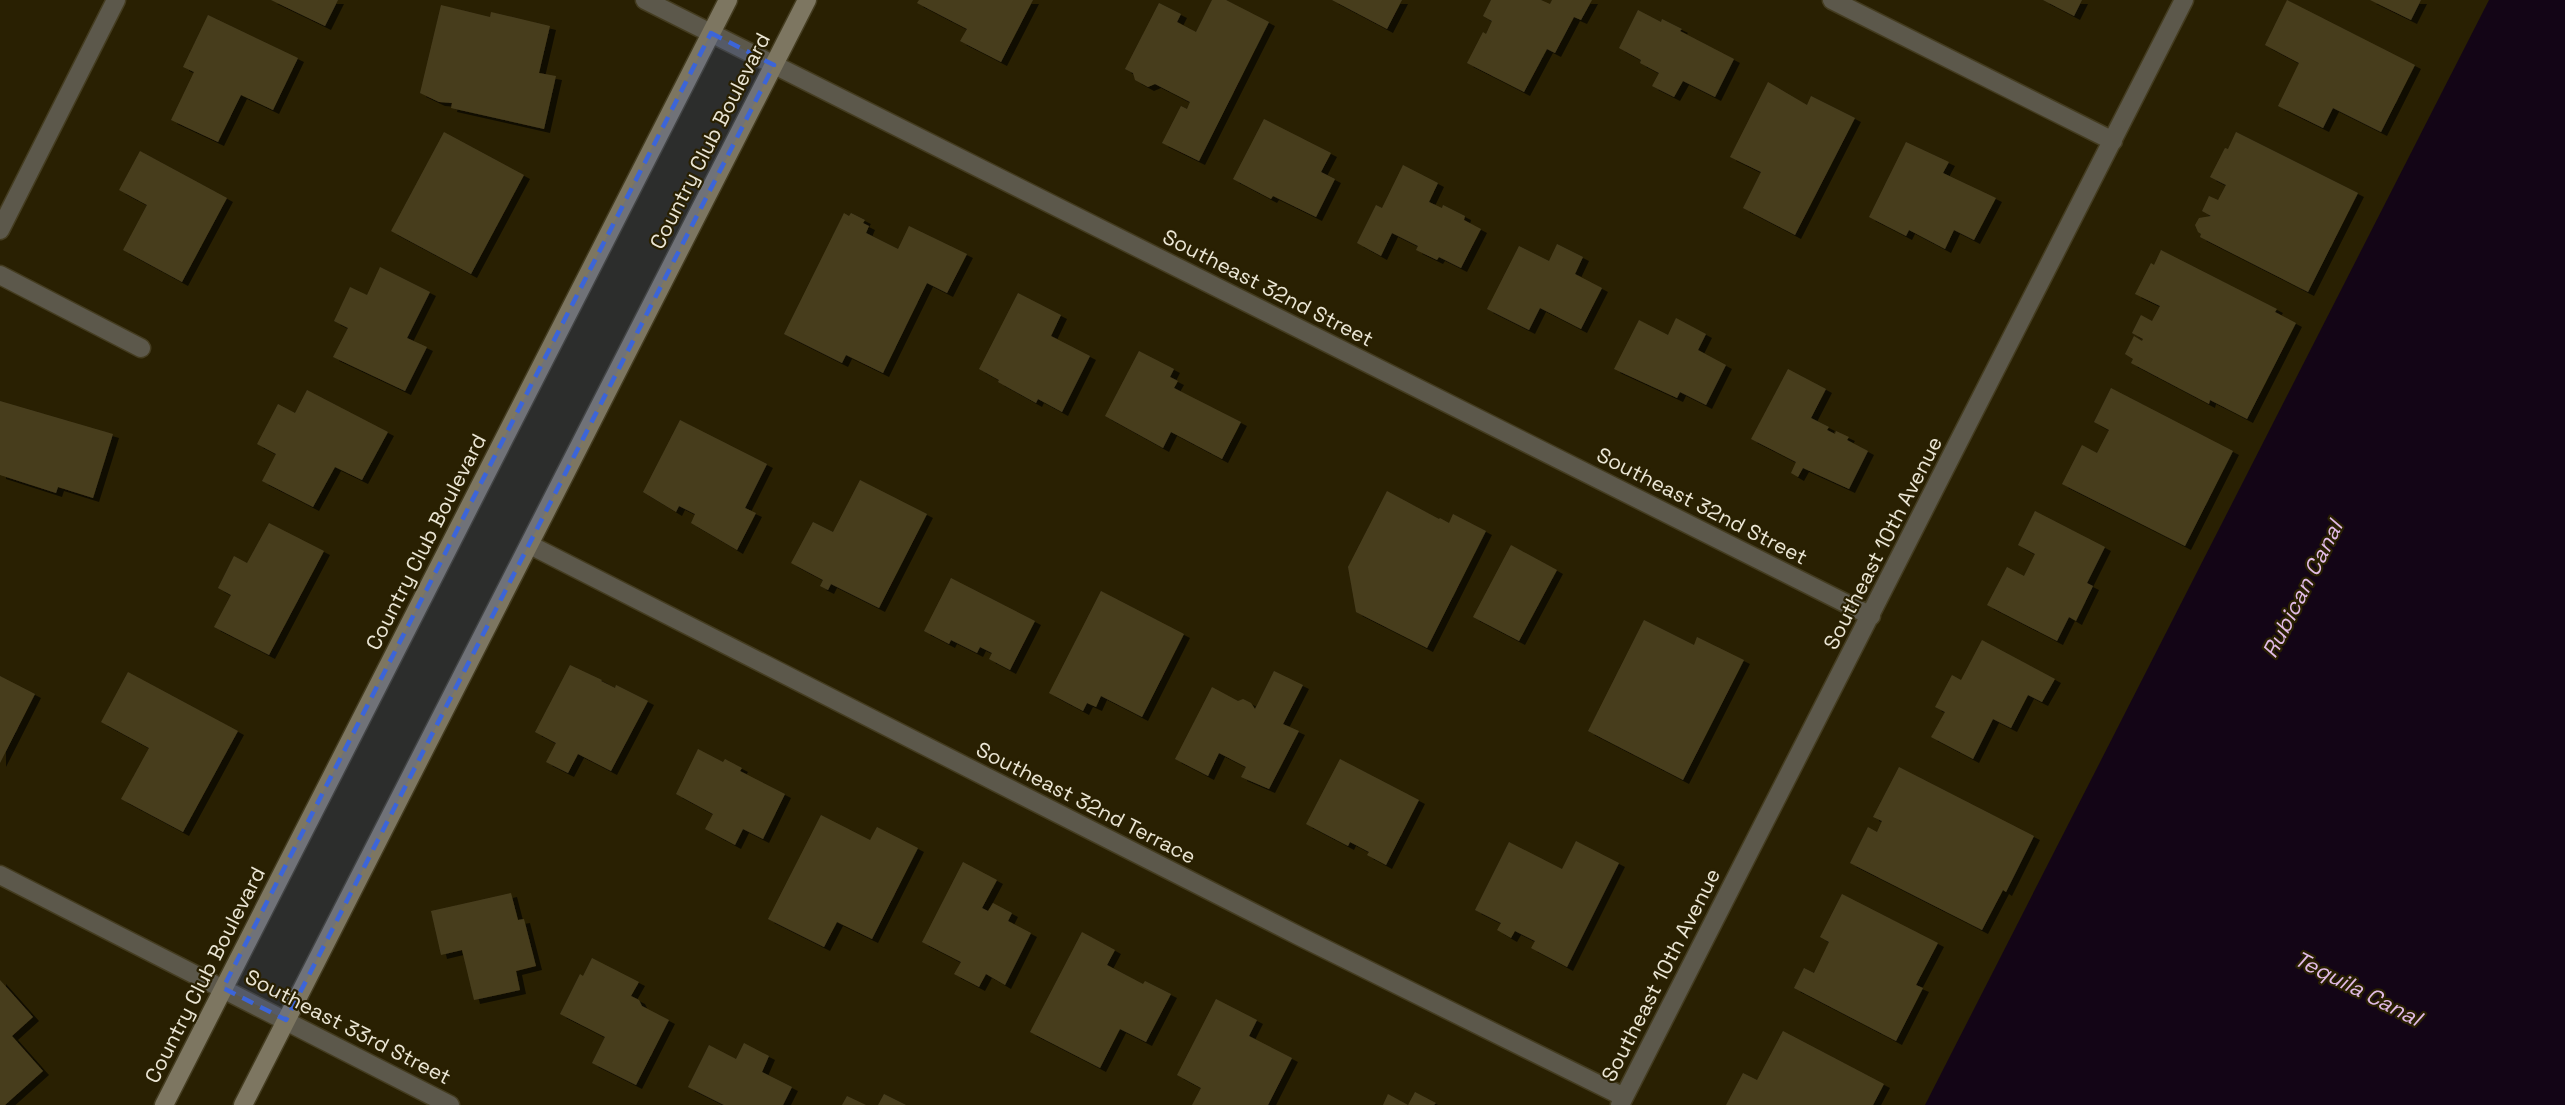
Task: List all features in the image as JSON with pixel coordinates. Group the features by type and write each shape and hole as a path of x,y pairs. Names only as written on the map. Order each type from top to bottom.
{"main road":[{"name":"Country Club Boulevard","path":"164,1105 728,0"},
{"name":"Country Club Boulevard","path":"243,1105 807,0"}],"street":[{"path":"0,230 116,0"},
{"name":"Southeast 32nd Street","path":"645,0 1871,616"},
{"path":"1832,0 2113,141"},
{"name":"Southeast 10th Avenue","path":"1622,1101 2184,0"},
{"path":"0,275 141,348"},
{"name":"Southeast 32nd Terrace","path":"530,545 1622,1101"},
{"name":"Southeast 33rd Street","path":"0,875 450,1105"}],"highlighted area":[{"path":"711,33 774,65 286,1020 223,988"}],"water":[{"path":"2489,0 2565,0 2565,1105 1925,1105"}],"building":[{"path":"271,0 338,0 325,26"},
{"path":"919,0 1033,0 1001,62 960,41 967,29 917,3"},
{"path":"1212,0 1226,0 1269,22 1199,161 1162,143 1181,106 1187,109 1190,102 1155,84 1148,87 1135,80 1133,73 1125,69 1159,3 1181,14 1177,22 1196,32"},
{"path":"1332,0 1402,0 1387,29"},
{"path":"1491,0 1541,0 1550,4 1552,0 1592,0 1581,20 1574,17 1555,53 1547,49 1524,92 1467,63 1483,32 1486,34 1492,21 1483,16"},
{"path":"2043,0 2082,0 2074,16"},
{"path":"2287,0 2415,65 2381,132 2333,108 2323,128 2278,106 2299,63 2265,45"},
{"path":"2370,0 2421,0 2411,20"},
{"path":"441,5 490,17 491,12 550,26 539,73 556,76 544,129 451,108 452,103 439,102 420,93"},
{"path":"1638,10 1661,22 1662,19 1682,29 1680,31 1734,59 1715,97 1683,81 1674,97 1652,86 1659,73 1619,48"},
{"path":"208,15 298,58 273,110 241,95 218,142 171,120 194,72 183,67"},
{"path":"1768,82 1807,105 1811,96 1855,118 1795,235 1743,208 1761,172 1730,157"},
{"path":"1264,119 1331,153 1321,172 1335,179 1316,217 1273,196 1271,199 1233,179"},
{"path":"444,132 524,175 471,274 391,231"},
{"path":"2236,132 2358,193 2308,292 2200,237 2201,234 2195,225 2199,218 2211,216 2202,211 2209,196 2218,200 2226,185 2210,177"},
{"path":"1906,142 1949,162 1943,173 1996,198 1974,240 1954,230 1945,249 1909,230 1906,236 1869,217"},
{"path":"140,151 227,198 182,282 123,250 147,205 119,190"},
{"path":"1403,165 1438,183 1429,202 1442,208 1443,205 1465,216 1464,220 1481,229 1461,268 1439,257 1437,260 1416,250 1418,246 1392,233 1381,256 1357,243 1376,205 1382,208"},
{"path":"844,213 849,216 851,213 865,220 863,223 869,226 866,233 898,249 909,226 967,254 947,293 927,283 883,373 846,355 842,363 784,334"},
{"path":"1557,244 1583,257 1575,274 1602,288 1581,329 1540,308 1529,330 1487,309 1519,246 1549,261"},
{"path":"2161,250 2277,309 2275,312 2296,323 2247,419 2210,400 2209,404 2131,363 2133,359 2125,354 2134,336 2142,341 2143,339 2132,333 2141,315 2152,321 2160,306 2135,294 2151,263 2154,265"},
{"path":"380,267 430,292 407,338 427,347 405,391 333,357 348,328 334,321 350,287 367,295"},
{"path":"1018,293 1061,315 1051,336 1090,356 1062,412 1038,399 1036,403 979,369"},
{"path":"1676,318 1706,334 1698,350 1726,365 1706,405 1680,392 1677,398 1614,369 1639,320 1668,335"},
{"path":"1139,351 1174,369 1170,377 1178,381 1174,388 1241,422 1222,459 1171,432 1163,448 1105,416"},
{"path":"1788,369 1826,389 1811,418 1829,427 1827,430 1835,434 1836,431 1849,437 1847,440 1868,451 1849,489 1803,468 1798,477 1791,473 1796,462 1751,439"},
{"path":"2111,388 2233,451 2185,546 2062,484 2082,445 2097,453 2109,430 2094,422"},
{"path":"307,390 388,432 362,480 335,467 313,507 262,481 276,454 257,444 278,404 295,413"},
{"path":"0,401 113,434 93,498 58,487 56,493 0,475"},
{"path":"680,420 767,464 745,508 756,513 737,550 691,523 695,514 679,506 676,512 643,492"},
{"path":"860,480 927,514 879,608 831,584 828,590 820,586 823,580 791,563 813,522 833,532"},
{"path":"1387,491 1439,519 1449,523 1453,514 1486,531 1427,648 1356,612 1348,567"},
{"path":"2035,511 2105,547 2087,583 2093,586 2076,621 2069,617 2057,641 1987,605 2007,567 2024,576 2035,554 2018,545"},
{"path":"269,523 324,551 269,655 214,627 231,595 218,588 234,556 247,563"},
{"path":"1511,545 1557,570 1519,641 1473,617"},
{"path":"951,578 1035,621 1010,670 989,659 992,653 980,647 977,653 951,640 949,644 924,631"},
{"path":"1101,591 1184,634 1142,717 1101,696 1096,707 1087,703 1083,711 1049,693"},
{"path":"1644,620 1694,645 1697,637 1744,660 1683,780 1588,731"},
{"path":"1982,640 2055,679 2042,702 2028,695 2011,728 1993,719 1973,759 1931,737 1945,712 1935,707 1952,675 1961,680"},
{"path":"570,665 615,688 616,685 648,701 611,771 578,754 568,773 546,762 556,743 535,732"},
{"path":"1274,671 1303,685 1283,724 1299,731 1269,789 1241,777 1246,767 1219,753 1208,776 1175,759 1212,687 1238,701 1243,699 1251,703 1255,709"},
{"path":"128,672 238,731 183,832 121,799 149,748 101,722"},
{"path":"0,676 35,694 0,763"},
{"path":"698,749 723,762 725,759 742,768 740,771 785,794 763,839 743,829 735,845 705,829 713,814 676,794"},
{"path":"1340,759 1419,800 1386,865 1367,855 1369,852 1350,842 1348,846 1306,824"},
{"path":"1899,767 2034,836 2006,892 2003,890 1982,930 1850,863 1868,827 1877,832 1882,821 1873,817"},
{"path":"821,815 870,840 877,827 918,848 872,939 837,922 824,947 768,919"},
{"path":"1576,841 1619,863 1567,967 1531,948 1535,941 1515,931 1511,938 1497,930 1501,923 1475,910 1509,842 1562,869"},
{"path":"963,862 997,880 982,908 988,911 993,903 1012,913 1008,921 1031,933 1005,985 986,974 979,987 954,974 961,962 922,942"},
{"path":"511,893 518,920 524,919 536,966 516,971 520,990 474,1000 462,950 441,955 431,911"},
{"path":"1842,894 1938,943 1916,985 1923,988 1896,1041 1794,988 1804,968 1814,973 1829,942 1820,937"},
{"path":"1082,932 1115,950 1107,965 1143,984 1145,981 1171,994 1146,1042 1120,1029 1100,1068 1030,1032"},
{"path":"592,958 639,982 631,996 639,1000 642,1006 669,1020 636,1085 592,1063 605,1037 560,1014 580,974 583,976"},
{"path":"0,980 33,1017 12,1036 43,1071 5,1105 0,1105"},
{"path":"1216,999 1257,1020 1249,1036 1292,1058 1268,1105 1192,1105 1201,1088 1177,1075"},
{"path":"1783,1031 1884,1084 1873,1105 1726,1105 1743,1073 1757,1080"},
{"path":"744,1043 769,1056 762,1072 792,1087 783,1105 724,1105 688,1087 709,1045 736,1059"},
{"path":"1415,1092 1436,1103 1434,1105 1408,1105"},
{"path":"884,1094 906,1105 878,1105"},
{"path":"1388,1094 1408,1105 1383,1105"},
{"path":"847,1096 866,1105 842,1105"}],"water label":[{"name":"Rubican Canal","path":"2302,589"},
{"name":"Tequila Canal","path":"2358,988"}]}
